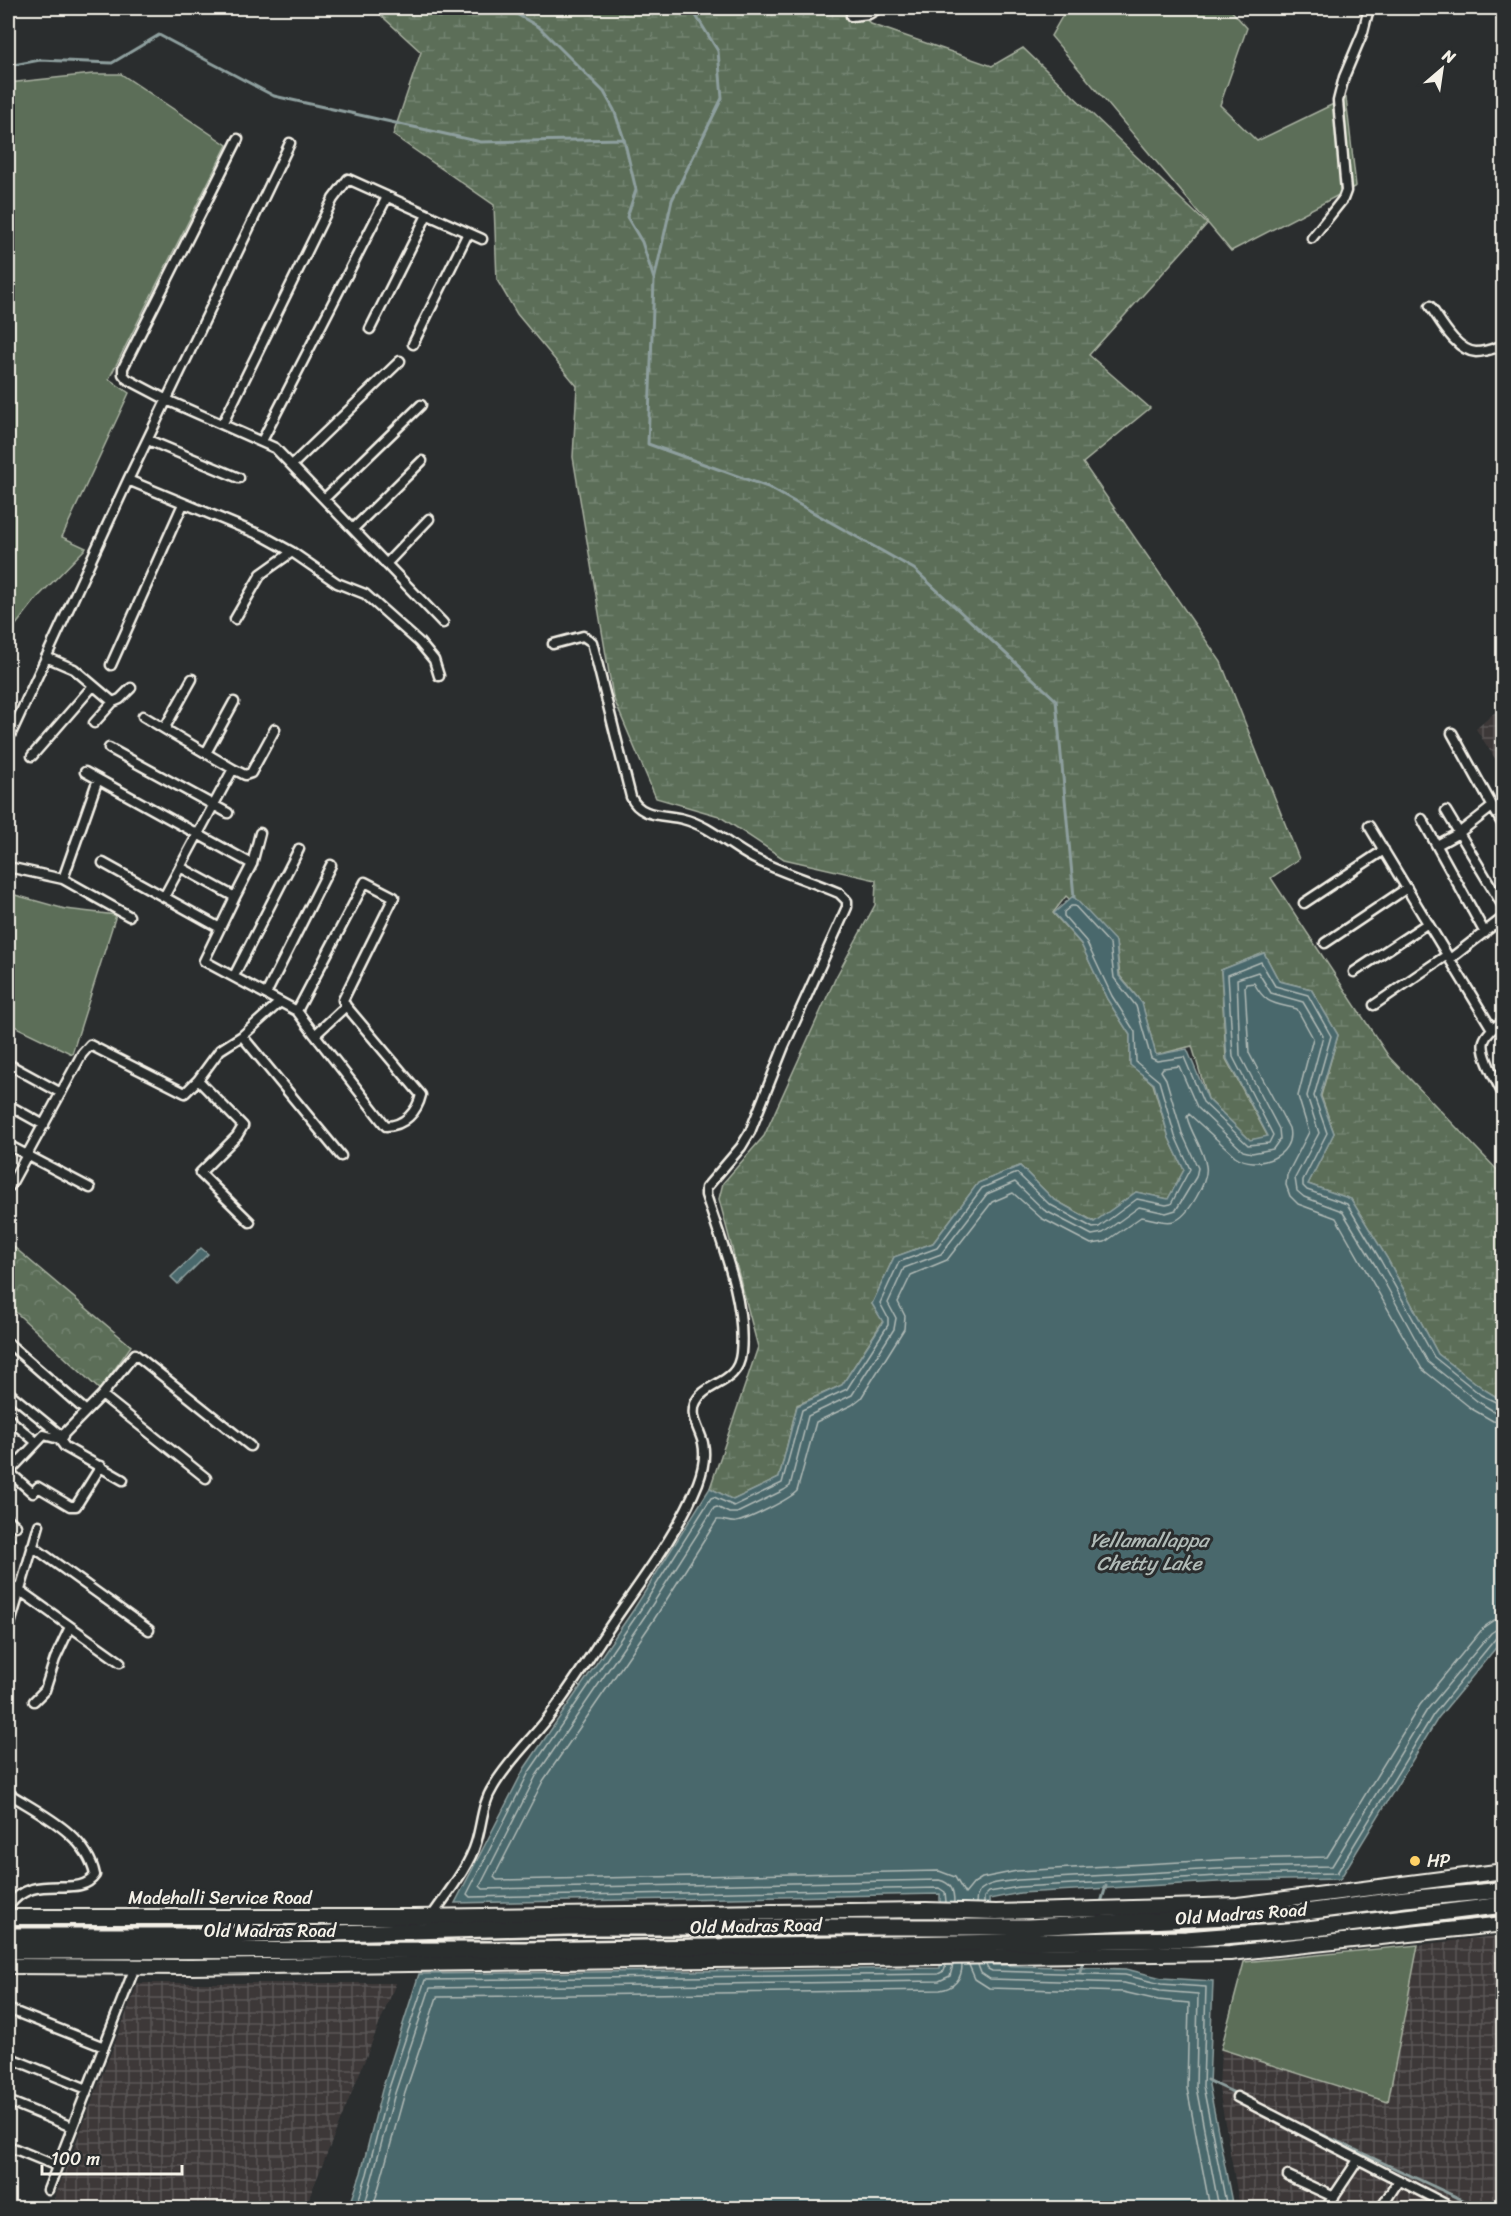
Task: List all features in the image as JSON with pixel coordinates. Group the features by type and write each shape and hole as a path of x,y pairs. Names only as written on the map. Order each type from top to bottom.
{"highway":[{"name":"Old Madras Road","path":"8,1951 412,1950 512,1956 933,1942 996,1934 1290,1914 1405,1899 1503,1890"},
{"name":"Old Madras Road","path":"996,1934 1186,1939 1299,1930 1503,1905"},
{"name":"Old Madras Road","path":"8,1936 221,1936 568,1927 933,1942"}],"main road":[{"name":"Madehalli Service Road","path":"8,1917 432,1916 926,1910 996,1912 1238,1905 1503,1871"},
{"path":"933,1942 997,1957 1230,1953 1503,1924"},
{"path":"8,1966 135,1967 512,1956"}],"street":[{"path":"851,16 869,14 879,8"},
{"path":"1312,238 1344,199 1346,191 1338,101 1344,77 1363,32 1369,8"},
{"path":"238,139 123,368 123,374 167,400 275,448 443,623"},
{"path":"8,740 128,480 290,143"},
{"path":"223,423 333,199 348,179 482,239"},
{"path":"262,441 387,197"},
{"path":"370,329 427,215"},
{"path":"413,344 468,233"},
{"path":"1430,306 1447,331 1467,350 1483,351 1503,345"},
{"path":"292,465 400,361"},
{"path":"324,499 421,405"},
{"path":"148,440 239,478"},
{"path":"353,529 422,461"},
{"path":"128,480 263,536 292,552 337,583 365,594 398,622 434,660 440,676"},
{"path":"111,665 183,504"},
{"path":"386,564 429,519"},
{"path":"235,619 261,574 292,552"},
{"path":"432,1916 476,1843 483,1808 492,1788 544,1724 619,1613 676,1527 697,1484 704,1455 703,1443 694,1416 694,1407 702,1394 733,1374 741,1356 742,1343 736,1292 706,1195 706,1188 741,1147 750,1132 781,1054 847,907 844,896 839,892 760,862 698,825 684,819 654,814 638,808 631,797 592,642 583,636 553,644"},
{"path":"46,657 74,669 113,702"},
{"path":"168,731 166,725 192,679"},
{"path":"32,756 93,686"},
{"path":"94,723 113,702 120,699 131,688"},
{"path":"206,753 234,702"},
{"path":"143,717 245,775 251,773 275,729"},
{"path":"1452,733 1503,827"},
{"path":"109,748 228,813"},
{"path":"164,897 233,769"},
{"path":"86,772 252,864"},
{"path":"63,879 98,779"},
{"path":"1437,845 1459,833 1492,807"},
{"path":"1446,811 1503,908"},
{"path":"1422,819 1485,933"},
{"path":"1369,826 1492,1029"},
{"path":"260,833 252,864 204,962 297,1011 386,1126 397,1126 418,1107 421,1095 343,1000 394,897 365,882 297,1011"},
{"path":"234,976 299,849"},
{"path":"1304,903 1384,850"},
{"path":"103,863 220,928"},
{"path":"266,994 331,865"},
{"path":"8,867 63,879 129,916"},
{"path":"180,867 236,897"},
{"path":"1325,943 1407,888"},
{"path":"1374,1005 1485,933 1503,917"},
{"path":"1354,972 1428,923"},
{"path":"10,1186 82,1054 90,1046 185,1093 198,1080 220,1050 242,1036 280,1002"},
{"path":"315,1035 346,1006"},
{"path":"1503,1020 1484,1040 1484,1050 1503,1096"},
{"path":"242,1036 341,1156"},
{"path":"8,1064 61,1093"},
{"path":"198,1080 243,1126 237,1136 200,1173 250,1222"},
{"path":"8,1105 44,1125"},
{"path":"8,1145 90,1188"},
{"path":"8,1343 86,1411"},
{"path":"61,1438 102,1395 135,1354 250,1446"},
{"path":"8,1392 61,1438 65,1447 123,1480"},
{"path":"102,1395 206,1478"},
{"path":"8,1418 36,1442"},
{"path":"61,1438 44,1435 8,1472 33,1493 38,1487 70,1506 76,1506 101,1466"},
{"path":"8,1519 16,1526"},
{"path":"8,1631 39,1525"},
{"path":"32,1546 148,1630"},
{"path":"8,1584 120,1662"},
{"path":"34,1701 45,1690 55,1659 70,1627"},
{"path":"8,1793 75,1838 84,1850 95,1875 83,1886 41,1886 28,1889 18,1895 8,1907"},
{"path":"48,2190 135,1967"},
{"path":"8,2009 104,2047"},
{"path":"8,2057 87,2089"},
{"path":"1237,2097 1399,2180 1441,2206 1453,2208"},
{"path":"8,2101 72,2127"},
{"path":"8,2146 57,2166"},
{"path":"1326,2208 1358,2160"},
{"path":"1288,2176 1334,2198"},
{"path":"1381,2208 1399,2180"}],"shaded area":[{"path":"1503,705 1503,771 1476,729"},
{"path":"1503,1935 1503,2208 1240,2208 1219,2089 1221,2049 1387,2102 1418,1945"},
{"path":"138,1983 396,1983 305,2208 82,2208 54,2199"}],"green space":[{"path":"373,8 854,8 871,24 992,66 1023,48 1207,224 1089,355 1150,408 1083,463 1221,662 1299,859 1271,878 1389,1057 1503,1176 1503,1401 1438,1354 1387,1258 1351,1199 1308,1184 1334,1133 1321,1096 1338,1035 1311,989 1279,981 1264,953 1221,970 1226,1059 1268,1137 1250,1140 1208,1099 1192,1046 1156,1055 1142,1003 1120,976 1116,942 1066,896 1053,913 1081,944 1107,999 1130,1035 1130,1064 1153,1084 1169,1138 1184,1170 1168,1199 1136,1192 1095,1222 1053,1199 1020,1166 978,1183 933,1243 894,1257 872,1304 883,1321 842,1385 797,1405 779,1478 733,1500 710,1488 758,1347 719,1199 723,1183 764,1136 836,977 875,905 876,880 784,859 719,816 656,798 613,697 573,457 577,386 517,314 497,280 494,205 393,135 421,52"},
{"path":"1067,8 1229,8 1247,28 1220,105 1257,141 1346,98 1356,186 1231,251 1051,36"},
{"path":"93,74 121,74 227,145 109,379 129,393 62,537 86,548 37,598 8,635 8,83"},
{"path":"8,893 65,909 116,915 72,1054 8,1023"},
{"path":"8,1242 131,1346 100,1390 8,1305"},
{"path":"1418,1945 1388,2102 1221,2049 1244,1962"}],"water":[{"name":"Yellamallappa Chetty Lake","path":"1073,896 1116,942 1119,976 1142,1003 1156,1055 1187,1049 1208,1099 1250,1140 1268,1136 1227,1059 1221,970 1264,953 1279,981 1311,989 1338,1035 1320,1096 1334,1133 1308,1184 1351,1199 1387,1258 1438,1354 1503,1401 1504,1638 1438,1718 1340,1879 1236,1881 1020,1893 989,1899 992,1965 1126,1969 1162,1978 1213,1981 1209,2085 1233,2208 349,2208 361,2173 382,2090 419,1974 940,1968 940,1894 455,1903 524,1769 634,1609 710,1488 733,1500 779,1478 797,1406 842,1385 883,1322 872,1304 894,1257 933,1243 978,1183 1020,1166 1053,1199 1094,1222 1136,1192 1168,1199 1184,1170 1169,1138 1154,1084 1130,1065 1130,1035 1107,999 1081,944 1054,913"},
{"path":"201,1248 208,1254 178,1284 171,1277"}],"waterway":[{"path":"506,8 539,27 604,92 614,110 624,139 636,190 627,217 642,242 654,279"},
{"path":"684,8 695,14 718,51 722,98 672,200 654,281 648,444 768,487 914,569 1056,700 1074,897"},
{"path":"8,66 40,60 112,63 159,35 274,96 481,142 624,139"},
{"path":"1100,1906 1106,1886"},
{"path":"1080,1972 1084,1958"},
{"path":"1207,2080 1239,2095"},
{"path":"1272,2111 1480,2208"}],"place":[{"name":"HP","path":"1415,1861"}]}
